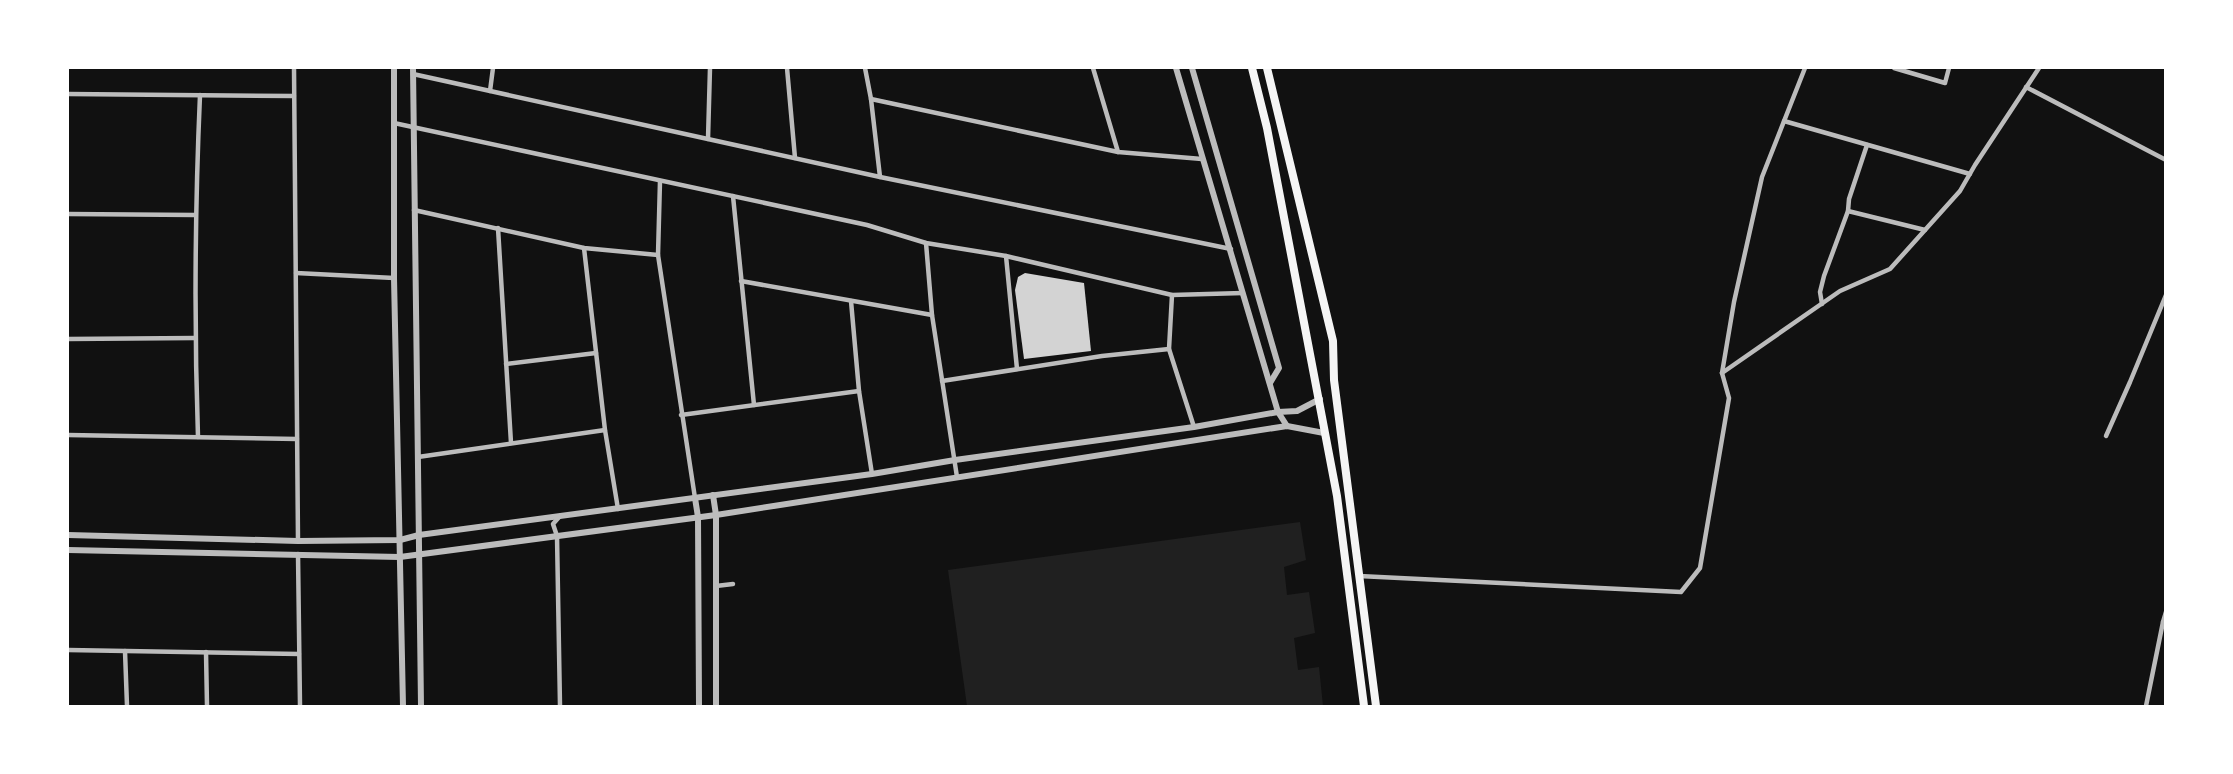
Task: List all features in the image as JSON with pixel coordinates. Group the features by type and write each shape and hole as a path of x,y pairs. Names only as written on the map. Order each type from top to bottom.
{"main road":[{"path":"1252,68 1267,128 1320,399 1324,433 1337,496 1364,706"},
{"path":"1267,68 1333,341 1334,380 1376,706"}],"street":[{"path":"294,68 298,541"},
{"path":"394,68 394,278 403,706"},
{"path":"490,91 493,68"},
{"path":"708,139 710,68"},
{"path":"787,68 795,158"},
{"path":"865,68 880,177"},
{"path":"1093,68 1118,152"},
{"path":"1176,68 1278,412 1287,426"},
{"path":"1192,68 1279,368 1270,382"},
{"path":"1359,576 1681,592 1700,568 1729,398 1722,373 1734,302 1762,177 1805,68"},
{"path":"1894,68 1945,83 1949,68"},
{"path":"1722,373 1840,291 1890,269 1960,191 2039,68"},
{"path":"421,706 413,71 490,91 880,177 1231,249"},
{"path":"2026,87 2166,160"},
{"path":"68,94 294,96"},
{"path":"198,437 195,215 200,95"},
{"path":"871,99 1118,152 1202,159"},
{"path":"1784,121 1970,174"},
{"path":"394,123 867,225 926,243 1006,256 1172,295 1243,293"},
{"path":"1822,304 1820,292 1824,276 1848,211 1849,199 1867,145"},
{"path":"660,181 658,255 698,517 699,706"},
{"path":"733,196 754,405"},
{"path":"414,210 584,248 658,255"},
{"path":"1848,211 1925,230"},
{"path":"68,214 195,215"},
{"path":"498,228 511,443"},
{"path":"926,243 932,315 957,477"},
{"path":"584,248 605,430 618,509"},
{"path":"1006,256 1017,369"},
{"path":"296,273 394,278"},
{"path":"741,281 932,315"},
{"path":"1172,295 1169,349 1194,427"},
{"path":"2106,436 2166,295"},
{"path":"850,301 859,392 872,474"},
{"path":"68,339 195,338"},
{"path":"942,381 1102,356 1169,349"},
{"path":"506,364 596,353"},
{"path":"681,415 859,392"},
{"path":"68,535 298,541 400,540 419,535 872,474 955,460 1194,427 1278,412 1297,411 1320,399"},
{"path":"68,550 400,558 716,515 1287,426 1324,433"},
{"path":"418,457 605,430"},
{"path":"68,435 297,439"},
{"path":"713,495 716,515 716,706"},
{"path":"560,516 553,524 557,536 560,706"},
{"path":"298,554 300,706"},
{"path":"716,586 733,584"},
{"path":"2146,706 2166,612"},
{"path":"68,651 299,654"},
{"path":"125,651 127,706"},
{"path":"207,652 207,706"}],"shaded area":[{"path":"1300,522 1306,560 1284,567 1287,595 1309,592 1315,633 1294,638 1298,670 1319,667 1323,706 967,706 948,570"}],"building":[{"path":"1025,273 1084,283 1091,351 1024,359 1015,290 1018,277"}]}
